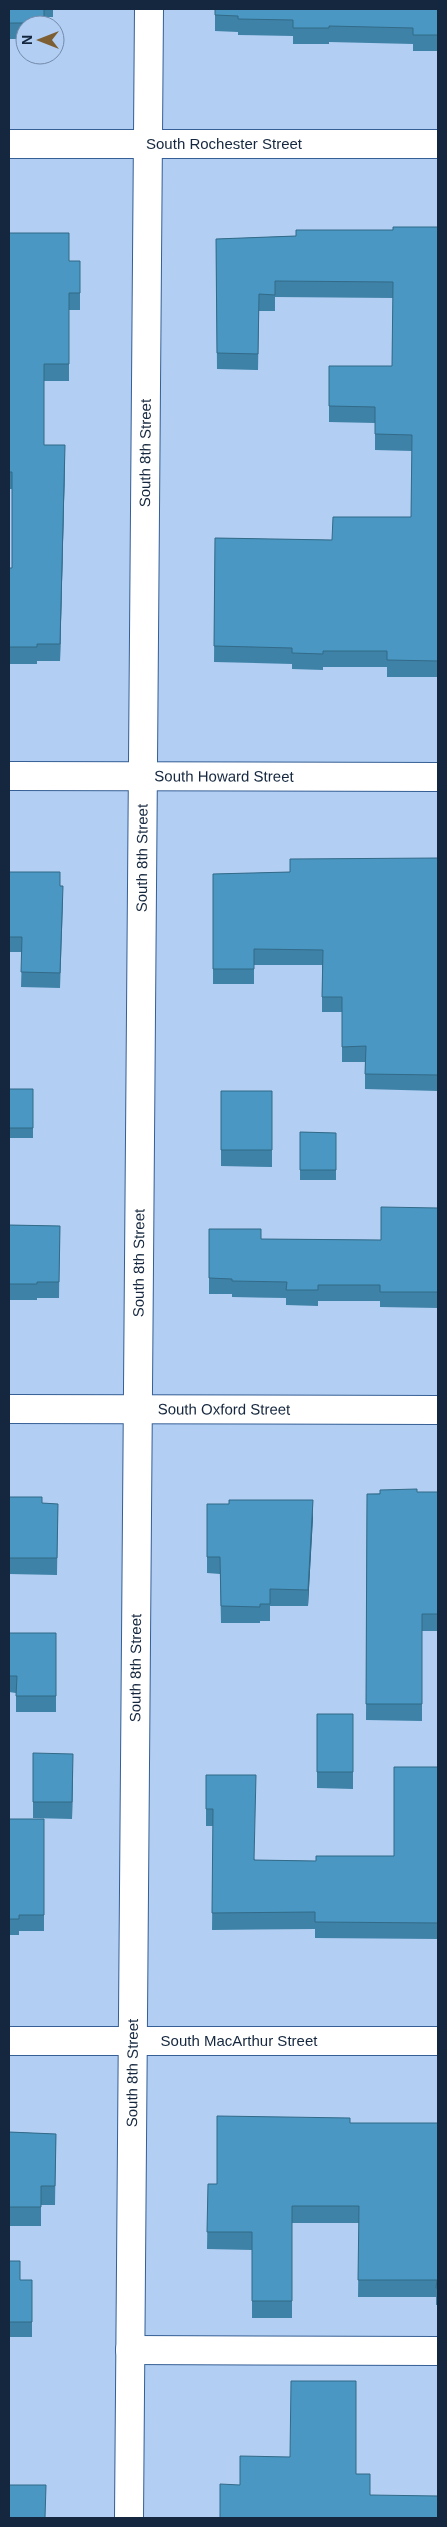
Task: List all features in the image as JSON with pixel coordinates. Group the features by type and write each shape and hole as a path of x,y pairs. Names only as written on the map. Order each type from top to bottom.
{"street":[{"name":"South 8th Street","path":"129,2518 148,9"},
{"name":"South Rochester Street","path":"9,144 438,144"},
{"name":"South Howard Street","path":"9,776 438,776"},
{"name":"South Oxford Street","path":"9,1409 438,1410"},
{"name":"South MacArthur Street","path":"9,2042 438,2042"},
{"path":"130,2350 438,2351"}],"building":[{"path":"9,9 44,9 44,15 15,15 15,23 9,23"},
{"path":"215,9 438,9 438,35 413,35 413,28 329,26 329,28 293,28 293,20 238,19 238,16 215,15"},
{"path":"393,227 438,227 438,661 387,660 387,651 323,651 323,654 292,653 292,648 214,646 215,538 332,540 333,517 411,517 412,435 375,434 375,407 329,406 329,366 392,366 393,282 275,281 275,295 259,294 258,354 217,353 216,239 296,236 296,230 393,230"},
{"path":"9,233 69,233 69,261 80,261 80,293 69,293 69,364 44,364 44,445 65,445 60,644 37,644 37,647 9,647 9,568 12,568 12,472 9,472"},
{"path":"438,858 438,1075 365,1074 366,1046 342,1047 342,997 322,997 323,950 254,949 254,969 213,969 213,874 290,872 290,859"},
{"path":"9,872 60,872 60,886 63,886 60,973 21,972 22,937 9,937"},
{"path":"9,1089 33,1089 33,1128 9,1128"},
{"path":"221,1091 272,1091 272,1150 221,1150"},
{"path":"300,1132 336,1133 336,1170 300,1170"},
{"path":"381,1207 438,1208 438,1292 380,1292 380,1285 318,1285 318,1290 286,1290 287,1282 232,1281 232,1279 209,1278 209,1229 261,1229 261,1239 381,1240"},
{"path":"9,1225 60,1226 59,1282 9,1284"},
{"path":"417,1489 417,1492 438,1492 438,1614 422,1614 422,1704 366,1704 367,1494 380,1494 380,1490"},
{"path":"9,1497 42,1497 42,1503 58,1504 57,1558 9,1558"},
{"path":"229,1500 313,1500 308,1590 270,1589 270,1604 260,1604 260,1607 221,1606 220,1557 207,1557 207,1504 229,1504"},
{"path":"9,1633 56,1633 56,1696 16,1696 17,1676 9,1676"},
{"path":"317,1714 353,1714 353,1772 317,1772"},
{"path":"33,1753 73,1754 72,1802 33,1802"},
{"path":"394,1767 438,1767 438,1923 315,1922 315,1912 212,1913 213,1809 206,1809 206,1775 256,1775 254,1860 316,1861 316,1856 394,1856"},
{"path":"9,1819 44,1819 44,1915 19,1915 19,1919 9,1919"},
{"path":"217,2116 350,2118 350,2123 438,2123 438,2288 436,2288 437,2280 358,2280 359,2206 292,2206 292,2301 252,2301 252,2232 207,2232 208,2184 217,2184"},
{"path":"9,2132 56,2134 55,2186 41,2186 41,2207 9,2207"},
{"path":"9,2261 20,2261 20,2280 32,2280 32,2322 9,2322"},
{"path":"291,2381 356,2381 356,2474 370,2474 370,2495 438,2496 438,2518 220,2518 220,2484 240,2485 240,2456 290,2457"},
{"path":"9,2485 46,2485 45,2518 9,2518"}]}
